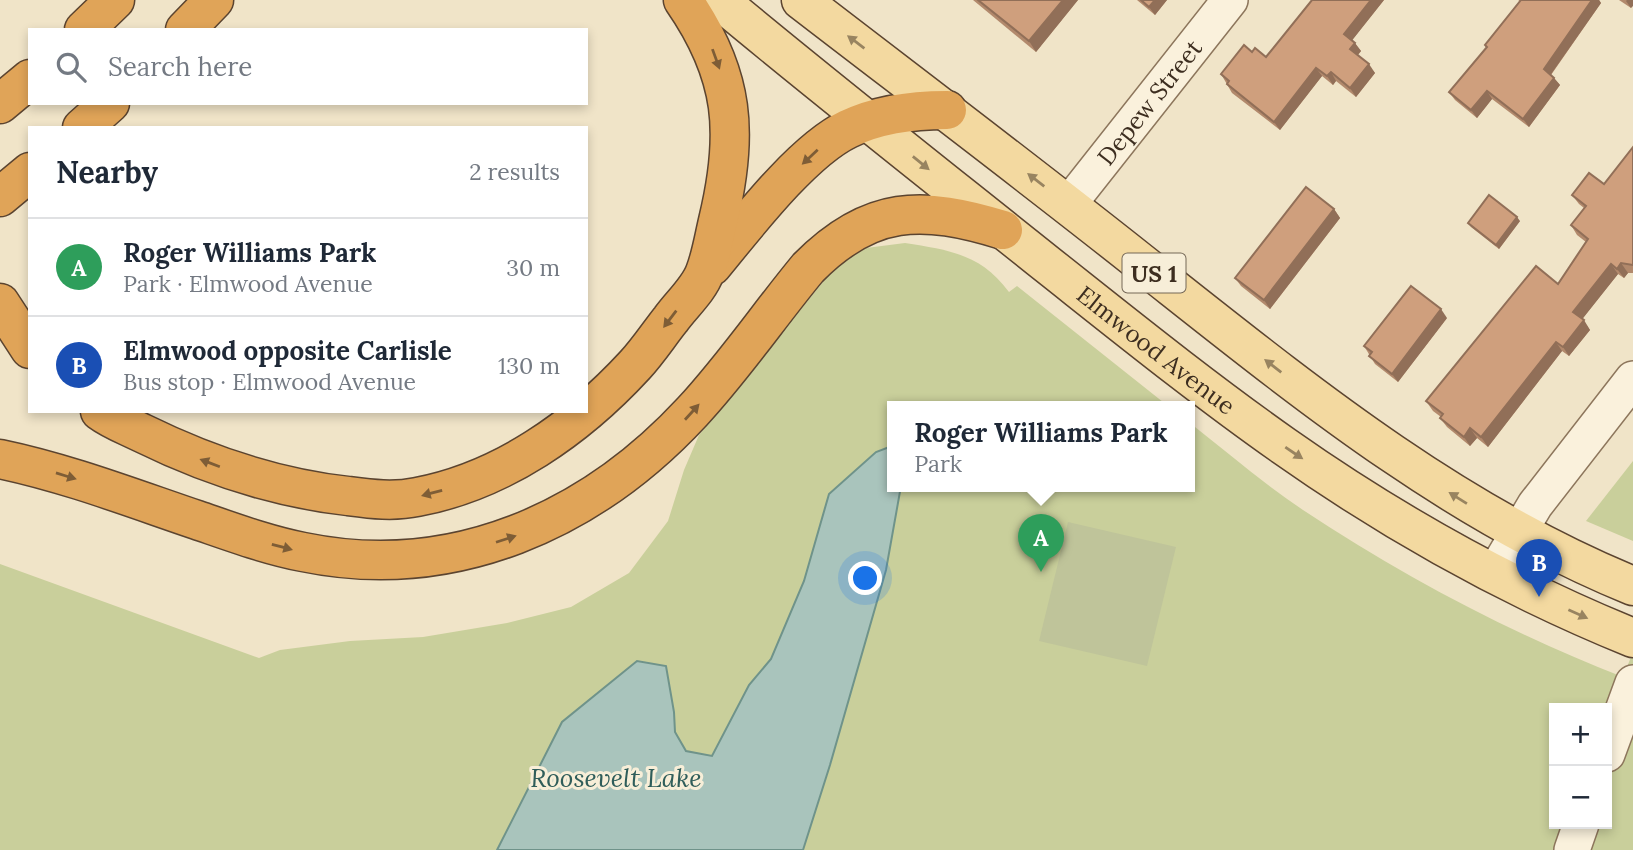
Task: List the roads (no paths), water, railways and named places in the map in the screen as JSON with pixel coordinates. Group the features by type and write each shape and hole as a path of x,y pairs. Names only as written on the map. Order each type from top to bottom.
{"highway":[{"path":"87,28 115,0"},
{"path":"187,28 214,0"},
{"path":"683,0 713,51 724,81 730,115 731,152 727,185 705,274"},
{"path":"0,104 28,81"},
{"path":"84,126 108,105"},
{"path":"588,410 637,363 705,274 761,208 814,153 846,130 867,121 903,113 947,110"},
{"path":"0,197 28,174"},
{"path":"0,459 87,483 232,532 302,552 372,561 410,560 445,555 518,535 552,520 585,502 643,460 693,411 808,268 828,248 849,233 896,215 918,213 939,214 1003,230"},
{"path":"0,303 28,346"},
{"path":"104,413 174,449 227,469 287,487 385,501 416,498 505,468 573,424 585,413"}],"main road":[{"name":"Elmwood Avenue","path":"719,0 1003,230 1186,373 1286,447 1392,515 1494,574 1551,603 1633,638"},
{"name":"US 1","path":"801,0 947,110 1367,438 1517,533 1633,586"}],"street":[{"name":"Depew Street","path":"1068,205 1230,0"},
{"path":"1494,574 1535,505 1633,379"},
{"path":"1612,740 1633,683"},
{"path":"1572,850 1579,829"}],"water":[{"name":"Roosevelt Lake","path":"887,448 887,492 900,492 886,570 803,850 497,850 562,722 637,661 666,666 675,732 686,751 712,756 749,685 771,659 804,581 829,494 876,452"}],"place":[{"name":"Roger Williams Park","path":"1041,572"},
{"name":"Elmwood opposite Carlisle","path":"1539,597"}]}
